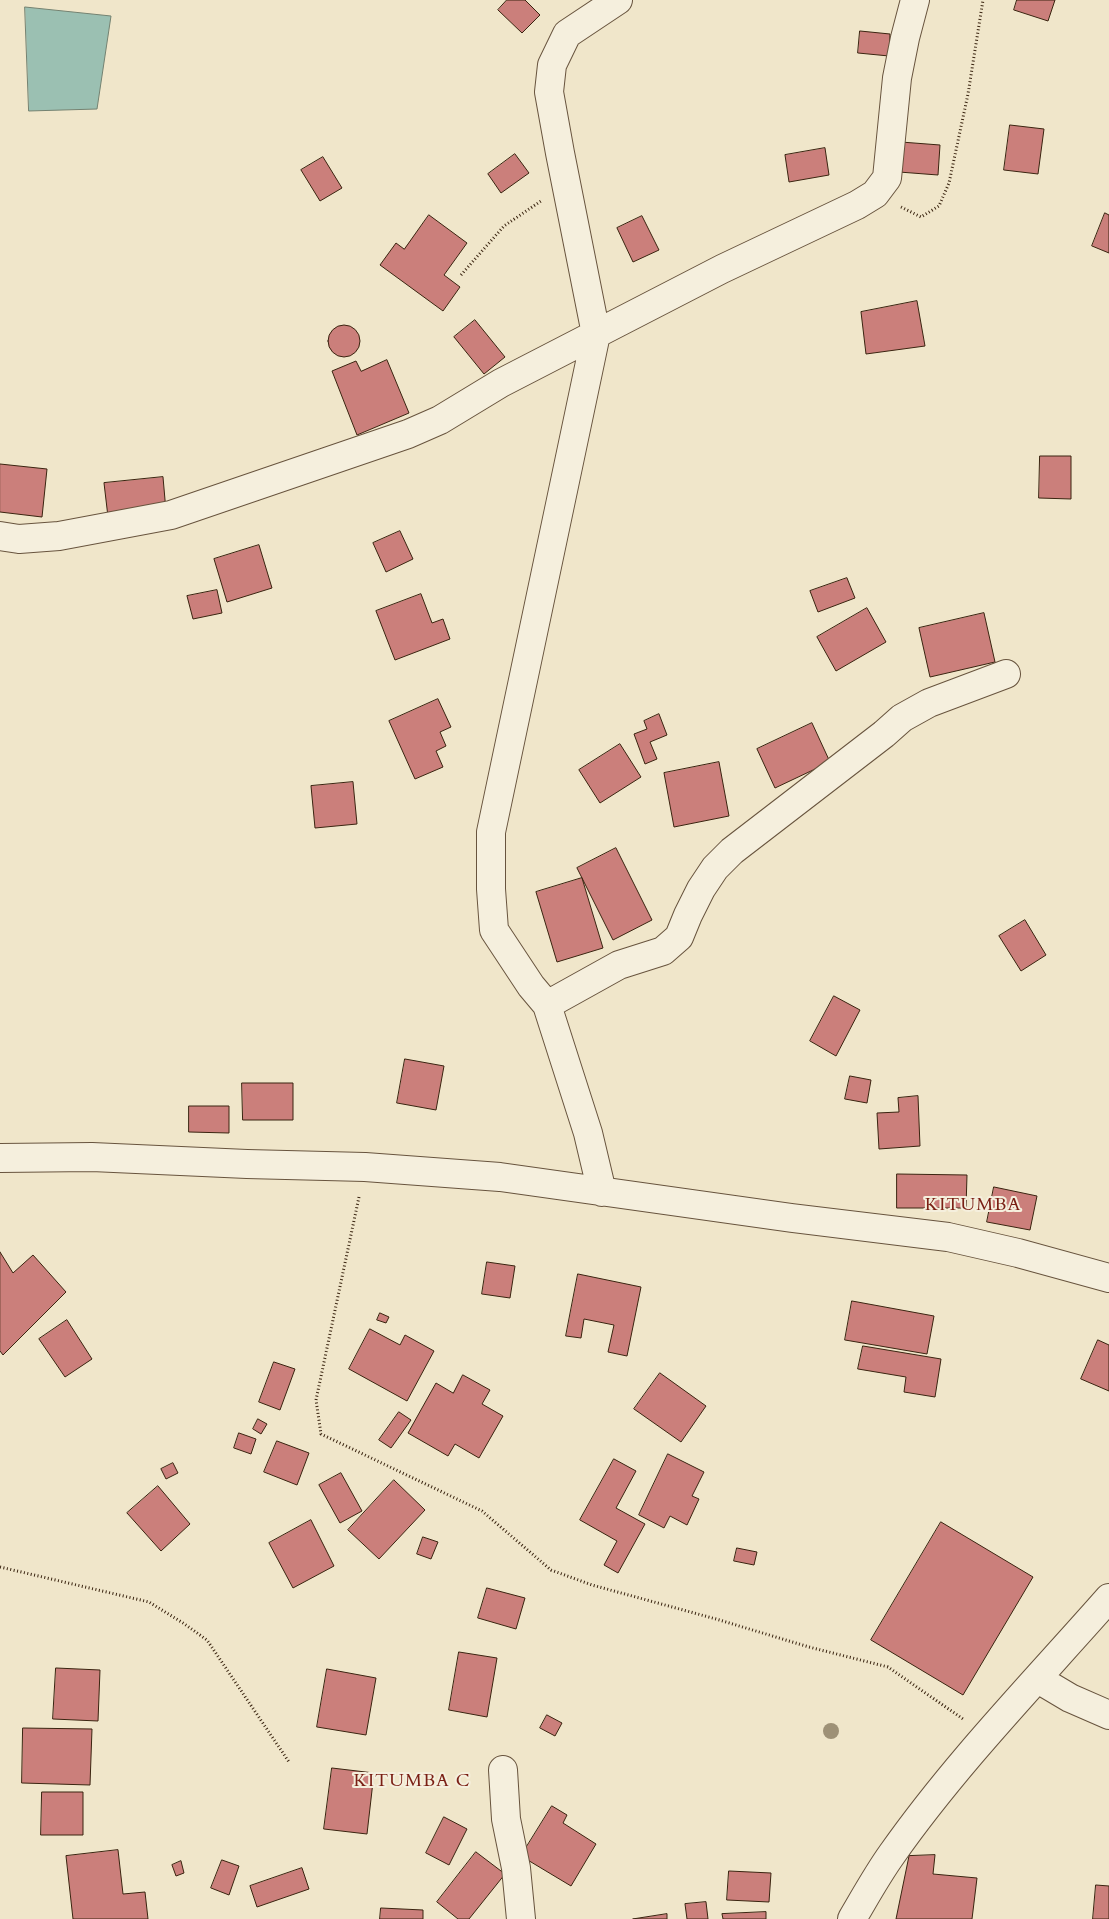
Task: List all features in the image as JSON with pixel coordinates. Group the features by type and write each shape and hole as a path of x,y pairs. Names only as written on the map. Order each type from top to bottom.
{"street":[{"path":"602,1192 588,1133 547,1005 531,986 494,930 490,832 596,334 549,92 552,65 567,34 618,0"},
{"path":"0,536 19,539 59,536 171,516 408,434 440,420 501,383 596,334 722,270 857,205 875,194 887,178 897,78 916,0"},
{"path":"547,1005 619,964 663,951 679,937 701,889 715,868 732,851 884,734 902,718 929,703 1006,674"},
{"path":"0,1158 92,1157 247,1164 366,1166 500,1177 948,1237 1018,1252 1109,1278"},
{"path":"852,1919 891,1855 987,1734 1109,1598"},
{"path":"1038,1679 1070,1698 1109,1715"},
{"path":"503,1770 506,1819 516,1868 521,1919"}],"path":[{"path":"875,194 921,217 939,206 949,183 968,94 983,0"},
{"path":"461,275 504,226 566,184"},
{"path":"366,1166 316,1400 321,1434 482,1511 552,1570 592,1585 809,1647 888,1667 987,1734"},
{"path":"0,1567 149,1602 182,1623 207,1640 289,1762"}],"shaded area":[{"path":"25,7 111,16 97,109 29,111"}],"building":[{"path":"507,0 525,0 540,15 522,33 498,10"},
{"path":"1017,0 1055,0 1048,21 1014,10"},
{"path":"860,31 890,34 889,56 858,53"},
{"path":"1010,125 1044,129 1038,174 1004,170"},
{"path":"901,142 940,145 938,175 899,172"},
{"path":"825,148 829,175 789,182 785,155"},
{"path":"515,154 529,173 501,193 488,174"},
{"path":"323,157 342,188 320,201 301,170"},
{"path":"1105,213 1109,215 1109,253 1092,246"},
{"path":"429,215 467,243 444,275 460,287 443,311 380,265 396,243 404,249"},
{"path":"642,216 659,250 633,262 617,228"},
{"path":"917,301 925,346 866,354 861,312"},
{"path":"475,320 505,357 484,374 454,337"},
{"path":"344,325 355,330 360,341 355,352 344,357 333,352 328,341 333,330"},
{"path":"387,360 409,413 357,435 332,371 356,361 361,371"},
{"path":"1040,456 1071,456 1071,499 1039,498"},
{"path":"0,464 47,469 42,517 0,512"},
{"path":"163,477 166,511 108,517 104,483"},
{"path":"400,531 413,559 386,572 373,543"},
{"path":"259,545 272,588 227,602 214,559"},
{"path":"847,578 855,598 818,612 810,591"},
{"path":"217,590 222,613 193,619 187,596"},
{"path":"421,594 432,623 443,619 450,639 395,660 376,611"},
{"path":"867,608 886,642 836,671 817,637"},
{"path":"984,613 995,662 930,677 919,628"},
{"path":"438,699 451,727 440,732 446,746 436,751 443,767 415,779 389,721"},
{"path":"659,714 667,735 650,742 657,759 645,764 634,734 647,729 644,721"},
{"path":"812,723 830,762 775,788 757,749"},
{"path":"620,744 641,777 600,803 579,770"},
{"path":"719,762 729,816 674,827 664,773"},
{"path":"353,782 357,824 315,828 311,786"},
{"path":"616,848 652,920 613,940 577,868"},
{"path":"582,878 603,948 557,962 536,892"},
{"path":"1025,920 1046,955 1021,971 999,936"},
{"path":"834,996 860,1010 836,1056 810,1041"},
{"path":"405,1059 444,1066 436,1110 397,1103"},
{"path":"850,1076 871,1080 867,1103 845,1099"},
{"path":"242,1083 293,1083 293,1120 243,1120"},
{"path":"918,1096 920,1146 879,1149 877,1113 899,1112 898,1098"},
{"path":"189,1106 229,1106 229,1133 189,1132"},
{"path":"897,1174 967,1175 966,1208 897,1208"},
{"path":"994,1187 1037,1196 1030,1230 987,1222"},
{"path":"0,1252 13,1273 33,1255 66,1292 3,1355 0,1351"},
{"path":"487,1262 515,1266 510,1298 482,1294"},
{"path":"578,1274 641,1287 627,1356 608,1352 614,1325 584,1319 581,1338 566,1336"},
{"path":"852,1301 934,1316 927,1354 845,1340"},
{"path":"380,1313 389,1317 386,1323 377,1320"},
{"path":"67,1320 92,1359 65,1377 39,1339"},
{"path":"370,1329 400,1345 405,1335 434,1351 407,1401 349,1369"},
{"path":"1098,1340 1109,1345 1109,1391 1081,1379"},
{"path":"863,1346 941,1359 935,1397 904,1392 906,1377 858,1369"},
{"path":"274,1362 295,1369 280,1410 259,1402"},
{"path":"660,1373 706,1406 681,1442 634,1409"},
{"path":"463,1375 490,1390 482,1404 503,1416 479,1458 455,1444 448,1456 408,1433 436,1383 453,1393"},
{"path":"399,1412 411,1420 391,1448 379,1440"},
{"path":"258,1419 267,1424 261,1434 253,1429"},
{"path":"239,1433 256,1439 251,1454 234,1448"},
{"path":"277,1441 309,1453 297,1485 264,1472"},
{"path":"668,1454 704,1472 692,1496 699,1499 687,1525 670,1516 664,1528 639,1515"},
{"path":"614,1459 636,1471 616,1508 645,1524 618,1573 604,1565 617,1541 580,1520"},
{"path":"173,1463 178,1473 166,1479 161,1469"},
{"path":"341,1473 362,1511 340,1523 319,1485"},
{"path":"394,1480 425,1510 379,1559 348,1530"},
{"path":"158,1486 190,1524 161,1551 127,1513"},
{"path":"311,1520 334,1566 293,1588 269,1543"},
{"path":"941,1522 1033,1577 963,1695 871,1640"},
{"path":"423,1537 438,1542 431,1559 417,1554"},
{"path":"737,1548 757,1552 754,1565 734,1561"},
{"path":"487,1588 525,1598 516,1629 478,1618"},
{"path":"459,1652 497,1658 487,1717 449,1710"},
{"path":"56,1668 100,1670 98,1721 53,1719"},
{"path":"327,1669 376,1678 366,1735 317,1727"},
{"path":"547,1715 562,1723 555,1736 540,1728"},
{"path":"23,1728 92,1729 90,1785 22,1783"},
{"path":"332,1768 374,1773 367,1834 324,1829"},
{"path":"42,1792 83,1792 83,1835 41,1835"},
{"path":"552,1806 567,1815 563,1823 596,1844 571,1886 521,1856"},
{"path":"444,1817 467,1829 449,1865 426,1853"},
{"path":"118,1850 123,1894 145,1892 148,1919 73,1919 66,1856"},
{"path":"476,1852 505,1874 469,1919 458,1919 437,1902"},
{"path":"935,1855 933,1874 977,1878 972,1919 896,1919 909,1856"},
{"path":"222,1860 239,1866 229,1895 211,1888"},
{"path":"181,1861 184,1873 176,1876 172,1865"},
{"path":"302,1868 309,1889 257,1907 250,1886"},
{"path":"729,1871 771,1873 769,1902 727,1900"},
{"path":"1096,1885 1109,1886 1109,1919 1093,1919"},
{"path":"706,1902 708,1919 687,1919 685,1904"},
{"path":"381,1908 423,1910 423,1919 380,1919"},
{"path":"766,1912 766,1919 723,1919 722,1914"},
{"path":"667,1914 667,1919 633,1919"}],"district":[{"name":"KITUMBA","path":"973,1206"},
{"name":"KITUMBA C","path":"412,1782"}]}
